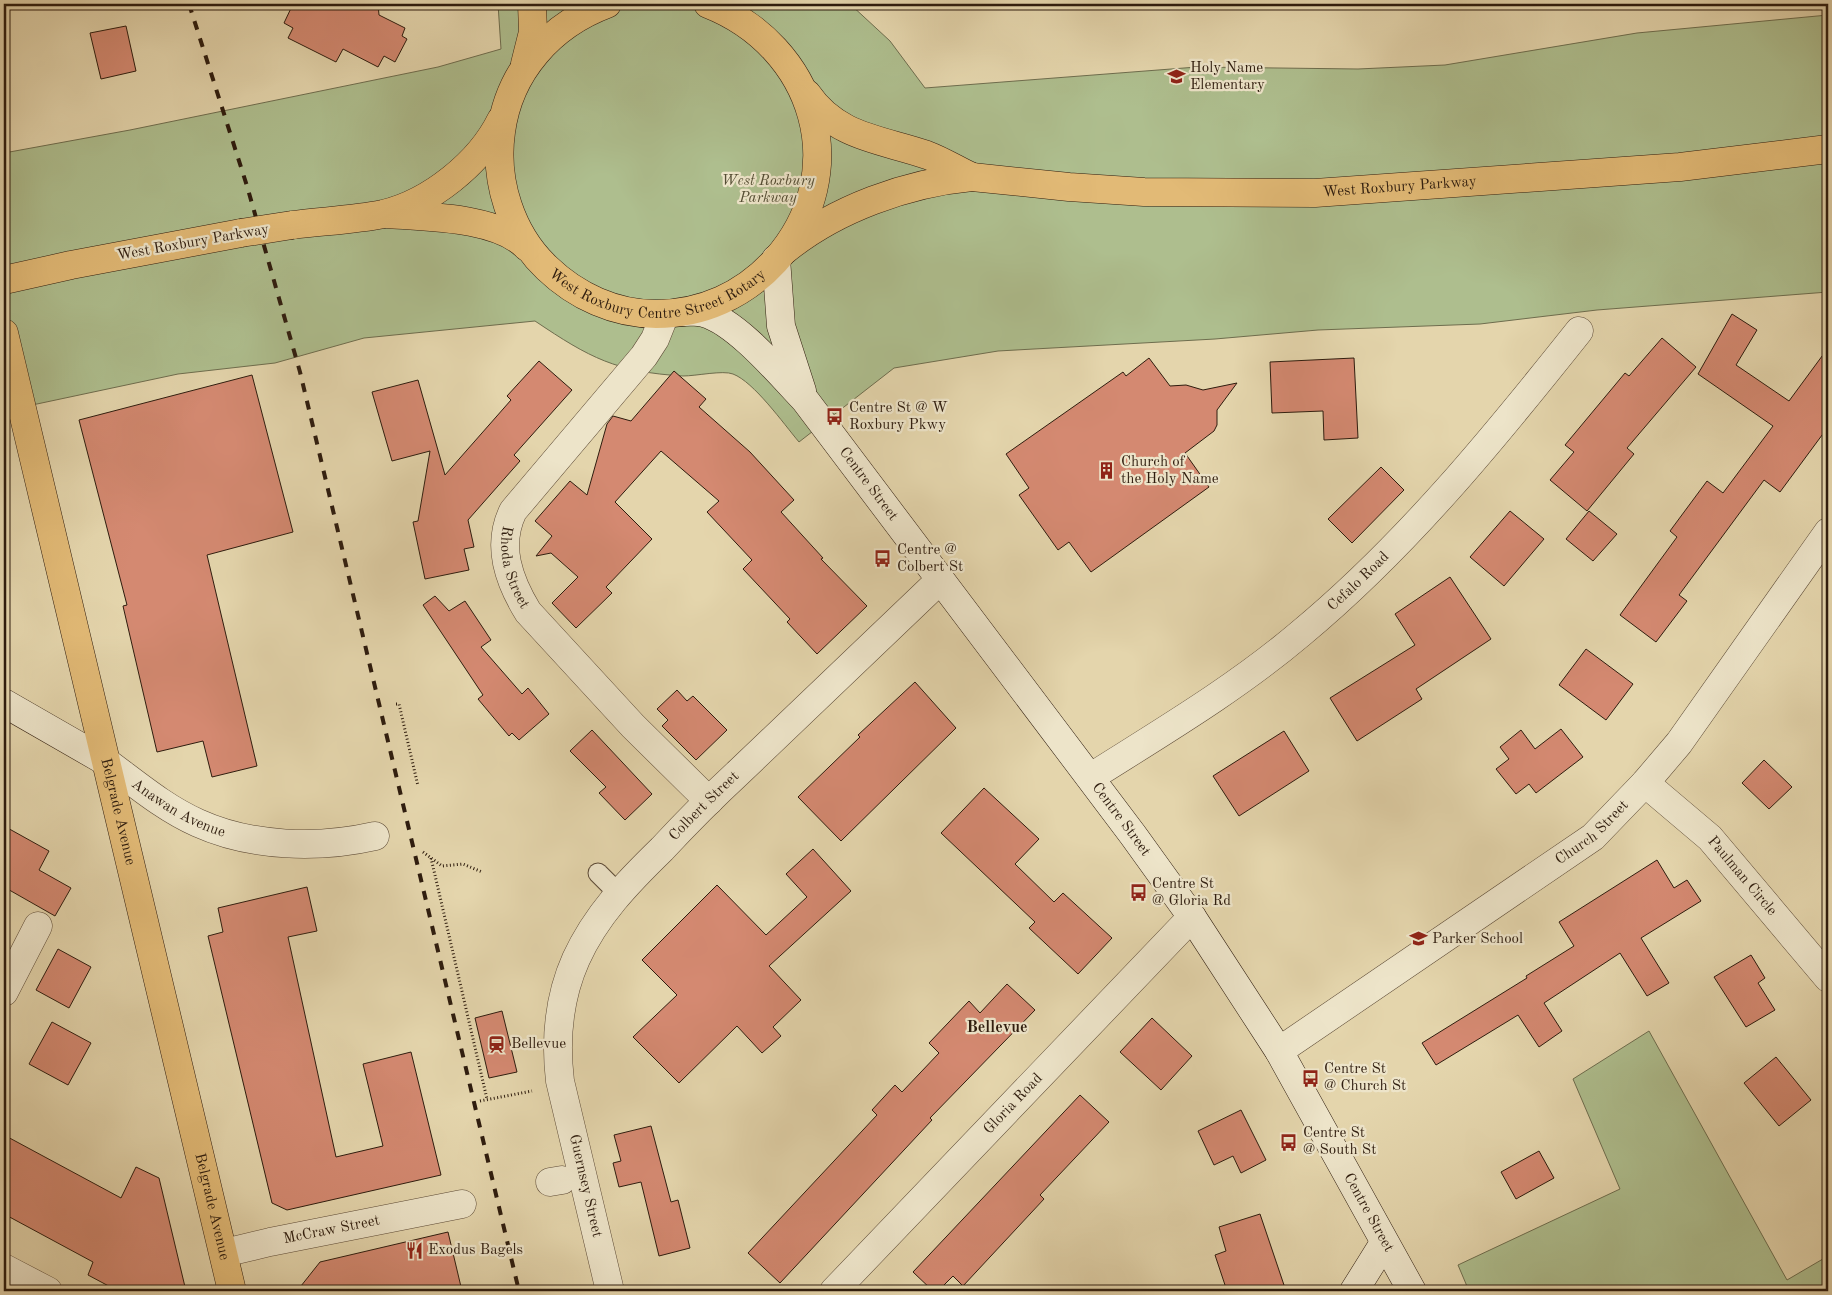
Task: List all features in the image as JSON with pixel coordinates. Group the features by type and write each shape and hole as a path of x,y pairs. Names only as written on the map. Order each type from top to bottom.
{"main road":[{"path":"524,68 533,32 532,4"},
{"name":"West Roxbury Centre Street Rotary","path":"607,4 571,21 553,34 524,68 505,112 499,153 504,194 519,233 531,250 557,278 590,298 627,311 675,313 726,299 762,275 780,255 804,219 816,173 814,126 808,102 799,81 769,41 728,12 708,4"},
{"name":"West Roxbury Parkway","path":"799,81 822,111 846,130 929,156 972,177"},
{"name":"West Roxbury Parkway","path":"383,214 418,200 442,186 463,168 491,137 505,112"},
{"name":"West Roxbury Parkway","path":"780,255 810,232 861,206 925,185 972,177 1069,187 1144,192 1315,192 1651,170 1828,149"},
{"name":"West Roxbury Parkway","path":"4,280 71,265 241,233 383,214 495,227 515,236 531,250"},
{"name":"Belgrade Avenue","path":"4,333 232,1291"}],"street":[{"name":"Centre Street","path":"780,255 781,326 805,400"},
{"name":"Centre Street","path":"675,313 703,312 727,325 743,338 805,400 1091,778 1192,917 1279,1052 1412,1291"},
{"name":"Rhoda Street","path":"675,313 639,363 512,511 506,526 504,546 508,570 516,593 528,612 633,726 709,801"},
{"name":"Cefalo Road","path":"1091,778 1229,689 1301,634 1368,573 1487,447 1579,331"},
{"name":"Church Street","path":"1279,1052 1593,837 1645,783 1679,743 1828,532"},
{"name":"Colbert Street","path":"560,1081 558,1062 559,1019 568,978 586,940 618,893 709,801 940,580"},
{"name":"Anawan Avenue","path":"4,704 105,761 171,809 198,823 222,832 261,840 330,844 375,836"},
{"name":"Paulman Circle","path":"1645,783 1710,838 1828,978"},
{"name":"Gloria Road","path":"834,1291 1192,917"},
{"path":"4,992 38,926"},
{"name":"Guernsey Street","path":"560,1081 610,1291"},
{"name":"McCraw Street","path":"224,1253 270,1242 451,1207"},
{"path":"1354,1291 1384,1243"},
{"path":"4,1268 48,1291"}],"lane":[{"path":"598,873 618,893"}],"path":[{"path":"396,704 399,704 418,786"},
{"path":"423,852 442,866 455,863 482,872"},
{"path":"431,858 487,1099"},
{"path":"480,1101 533,1091"}],"green space":[{"name":"West Roxbury Parkway","path":"498,4 850,4 890,41 925,88 1197,67 1358,69 1445,65 1637,33 1828,15 1828,292 1597,310 1480,324 1318,330 1215,339 998,351 894,368 799,442 759,394 741,378 733,374 716,373 683,376 621,367 588,354 535,321 364,338 275,363 178,374 4,411 4,153 130,130 438,67 501,49"},
{"path":"1649,1031 1787,1280 1828,1256 1828,1291 1469,1291 1458,1265 1620,1189 1573,1079"}],"building":[{"path":"293,4 378,4 379,15 405,28 402,36 407,39 395,62 384,56 378,67 343,49 336,62 288,38 293,28 284,23"},
{"path":"126,26 136,71 101,79 90,33"},
{"path":"1732,314 1757,330 1736,365 1789,401 1828,348 1828,427 1780,492 1764,480 1679,595 1687,601 1656,642 1620,615 1677,537 1670,531 1707,481 1723,493 1773,426 1698,374"},
{"path":"1662,338 1696,367 1627,448 1634,454 1587,511 1550,480 1574,452 1565,445 1625,373 1629,376"},
{"name":"Church of the Holy Name","path":"1149,358 1170,386 1186,385 1203,390 1237,383 1217,410 1217,425 1214,431 1185,453 1209,487 1091,572 1069,542 1058,550 1019,495 1029,488 1006,454 1123,372 1126,376"},
{"path":"1354,358 1358,438 1324,440 1323,411 1272,413 1270,362"},
{"path":"539,361 572,390 514,455 520,461 468,520 474,547 464,549 469,570 425,579 413,522 418,521 430,451 392,461 372,392 418,380 445,475 511,400 507,396"},
{"path":"674,371 706,399 699,407 750,452 794,500 781,512 823,558 821,559 867,606 817,654 787,622 790,619 743,569 752,560 707,512 719,501 661,451 615,502 652,539 606,587 612,593 576,628 552,603 578,577 551,553 536,556 552,536 535,521 570,481 587,495 607,424 613,416 631,421"},
{"path":"252,375 293,532 207,555 257,766 212,777 203,741 157,752 123,606 127,605 79,420"},
{"path":"1381,467 1404,490 1352,543 1328,519"},
{"path":"1510,511 1544,539 1504,586 1470,557"},
{"path":"1589,511 1617,534 1593,561 1566,539"},
{"path":"1450,577 1491,639 1416,689 1422,699 1357,741 1330,698 1415,645 1395,614"},
{"path":"435,596 449,611 465,601 491,640 481,647 522,694 528,688 549,714 519,740 512,733 509,736 478,699 483,695 423,605"},
{"path":"1586,649 1633,684 1606,720 1559,685"},
{"path":"915,682 956,728 841,841 798,797 860,737 858,735"},
{"path":"677,690 687,701 693,696 727,730 696,760 662,726 668,720 657,709"},
{"path":"1561,729 1583,757 1536,793 1529,784 1516,794 1496,769 1509,759 1500,747 1521,730 1535,749"},
{"path":"592,730 652,794 625,820 599,793 606,787 570,751"},
{"path":"1284,731 1309,771 1239,816 1213,776"},
{"path":"1764,760 1792,787 1769,809 1742,783"},
{"path":"984,788 1039,839 1015,864 1054,902 1063,893 1112,938 1078,974 1029,928 1035,922 941,833"},
{"path":"4,826 49,851 39,870 71,888 55,916 4,887"},
{"path":"813,849 851,891 769,966 801,1000 773,1027 781,1036 762,1053 737,1026 679,1083 633,1037 677,995 642,960 717,885 766,935 807,897 786,874"},
{"path":"1657,860 1674,888 1687,880 1701,901 1641,938 1669,983 1647,996 1620,953 1544,1003 1562,1031 1539,1047 1518,1015 1436,1065 1422,1043 1527,978 1526,976 1574,946 1559,922"},
{"path":"307,887 317,931 288,937 336,1157 383,1146 363,1064 411,1052 441,1175 287,1210 272,1203 208,936 223,932 218,908"},
{"path":"58,949 91,967 69,1008 36,990"},
{"path":"1751,955 1765,978 1758,983 1775,1010 1746,1027 1714,977"},
{"path":"1007,984 1035,1010 930,1118 932,1120 780,1283 748,1253 877,1115 872,1110 895,1085 902,1092 939,1053 929,1043 969,1001 980,1013"},
{"path":"502,1011 517,1072 489,1078 475,1018"},
{"path":"1152,1018 1192,1056 1161,1090 1120,1052"},
{"path":"52,1022 91,1043 68,1085 29,1064"},
{"path":"1776,1057 1811,1100 1779,1126 1744,1083"},
{"path":"1080,1095 1109,1122 1040,1195 1044,1199 963,1286 953,1276 938,1291 933,1291 913,1272"},
{"path":"1241,1110 1266,1160 1241,1173 1233,1156 1214,1165 1198,1131"},
{"path":"651,1126 671,1202 678,1200 690,1248 659,1256 641,1182 619,1187 613,1163 621,1161 614,1135"},
{"path":"4,1135 121,1198 136,1167 159,1178 186,1291 118,1291 88,1275 93,1262 4,1214"},
{"path":"1539,1151 1554,1178 1516,1199 1501,1172"},
{"path":"1260,1214 1286,1291 1227,1291 1215,1255 1226,1251 1219,1227"},
{"path":"448,1232 462,1291 297,1291 320,1262"}],"railway":[{"path":"189,4 247,186 300,372 519,1291"}],"place":[{"name":"Holy Name Elementary","path":"1176,77"},
{"name":"Centre St @ W Roxbury Pkwy","path":"835,417"},
{"name":"Church of the Holy Name","path":"1107,471"},
{"name":"Centre @ Colbert St","path":"883,559"},
{"name":"Centre St @ Gloria Rd","path":"1138,893"},
{"name":"Parker School","path":"1418,939"},
{"name":"Bellevue","path":"497,1044"},
{"name":"Centre St @ Church St","path":"1310,1078"},
{"name":"Centre St @ South St","path":"1289,1142"},
{"name":"Exodus Bagels","path":"414,1250"}],"district":[{"name":"Bellevue","path":"997,1028"}]}
